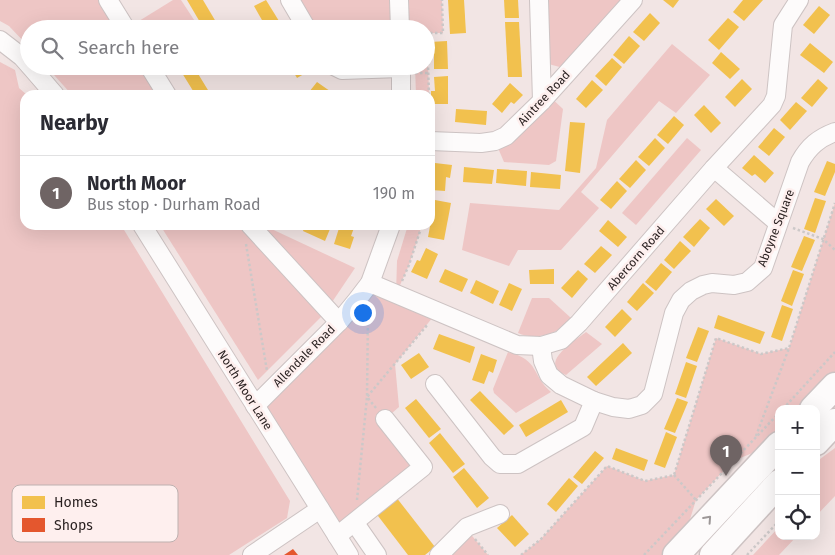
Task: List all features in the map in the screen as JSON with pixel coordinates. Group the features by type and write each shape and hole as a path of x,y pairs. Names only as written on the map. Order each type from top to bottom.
{"highway":[{"path":"817,405 835,386"},
{"path":"820,438 835,422"},
{"path":"676,555 767,442"},
{"path":"713,555 775,487"}],"street":[{"path":"108,0 120,20"},
{"path":"290,0 302,20"},
{"path":"399,0 400,20"},
{"path":"539,0 542,101"},
{"name":"Aintree Road","path":"435,141 481,143 495,141 506,136 517,128 633,0"},
{"name":"Abercorn Road","path":"370,283 511,343 541,346 561,340 579,323 714,168 772,105 776,96 783,25 799,0"},
{"path":"0,40 20,55"},
{"path":"37,75 51,90"},
{"path":"155,75 164,90"},
{"path":"401,75 402,90"},
{"name":"Aboyne Square","path":"541,346 543,361 549,375 562,386 594,401 613,407 629,409 642,405 653,394 674,313 681,300 691,291 703,285 712,283 734,285 747,282 754,277 762,268 800,162 807,150 819,139 835,132"},
{"path":"714,168 778,223"},
{"name":"North Moor Lane","path":"145,230 349,555"},
{"path":"255,230 339,322"},
{"name":"Allendale Road","path":"255,406 339,322 370,283 389,230"},
{"path":"434,384 492,457 500,464 518,464 583,426 594,401"},
{"path":"337,536 357,526 423,467 385,419"},
{"path":"252,555 320,509"},
{"path":"439,555 467,527 500,514"},
{"path":"357,526 378,555"}],"path":[{"path":"435,33 443,33 442,0"},
{"path":"428,75 429,90"},
{"path":"767,442 789,348 835,202"},
{"path":"778,223 823,239 835,250"},
{"path":"396,294 420,230"},
{"path":"246,244 270,390"},
{"path":"357,300 368,311 367,397 357,526"},
{"path":"367,397 437,312"},
{"path":"674,475 716,338 761,354 789,348"},
{"path":"786,405 835,352"},
{"path":"644,555 696,500 767,442 775,423"},
{"path":"520,555 541,539 607,466 645,481 674,475"},
{"path":"674,475 696,500"},
{"path":"746,555 775,524"}],"shaded area":[{"path":"0,0 108,0 120,20 20,20 20,38 9,26 0,21"},
{"path":"173,0 181,0 194,20 141,20"},
{"path":"442,0 443,33 435,33 435,20 302,20 291,1"},
{"path":"539,0 633,0 571,70 541,62"},
{"path":"672,44 710,75 676,113 659,101 581,192 599,208 561,250 518,250 509,266 462,250 470,203 559,210 596,168 607,120"},
{"path":"0,62 15,70 19,88 21,90 20,230 124,230 290,501 287,518 229,555 0,555"},
{"path":"54,75 155,75 164,90 68,90"},
{"path":"415,75 428,75 429,90 416,90"},
{"path":"548,95 563,109 556,161 549,165 504,162 495,141"},
{"path":"687,138 701,150 636,225 622,213"},
{"path":"835,203 835,376 808,405 775,405 775,439 767,447 733,461 696,500 686,532 665,555 521,555 541,539 607,466 645,481 674,475 716,338 761,354 789,348"},
{"path":"163,230 274,230 355,268 324,314 258,380"},
{"path":"406,230 420,230 409,265 396,294 397,261"},
{"path":"370,283 437,312 395,364 399,407 385,419 423,467 337,536 255,406"},
{"path":"532,298 549,298 571,318 561,328 540,336 518,333"},
{"path":"586,332 602,344 566,375 558,370 555,364 557,358 567,346"},
{"path":"508,352 525,359 551,392 516,413 494,393 493,389"},
{"path":"835,448 835,496 820,512 820,495 820,459"},
{"path":"468,531 488,555 443,555"},
{"path":"775,531 775,540 793,540 779,555 753,555"}],"building: Homes":[{"path":"187,0 203,0 215,20 199,20"},
{"path":"266,0 278,20 262,20 254,6"},
{"path":"448,0 464,0 466,33 450,34"},
{"path":"504,0 518,0 519,18 505,18"},
{"path":"663,0 679,0 673,8"},
{"path":"743,0 763,0 744,21 733,12"},
{"path":"819,6 830,15 814,34 803,25"},
{"path":"650,13 660,23 644,41 633,32"},
{"path":"728,18 739,27 719,50 708,40"},
{"path":"505,22 519,22 522,77 508,77"},
{"path":"629,36 640,46 624,64 613,55"},
{"path":"447,41 448,69 435,69 435,42"},
{"path":"810,43 833,62 824,73 800,55"},
{"path":"721,52 740,69 730,79 712,63"},
{"path":"612,58 622,67 606,86 595,76"},
{"path":"183,75 199,75 208,90 193,90"},
{"path":"448,76 448,104 435,104 434,77"},
{"path":"742,79 752,89 735,107 725,97"},
{"path":"818,79 828,88 812,107 801,98"},
{"path":"592,80 603,90 586,108 576,99"},
{"path":"317,82 329,90 311,90"},
{"path":"510,83 523,95 514,104 511,102 502,113 492,104"},
{"path":"796,102 807,111 790,130 780,120"},
{"path":"704,105 721,123 711,133 694,115"},
{"path":"456,109 487,111 486,125 455,122"},
{"path":"674,116 684,125 668,144 657,135"},
{"path":"570,122 585,123 580,173 565,171"},
{"path":"774,128 785,137 769,156 758,147"},
{"path":"655,138 665,148 649,166 638,157"},
{"path":"754,155 774,173 765,183 755,174 752,176 742,168"},
{"path":"636,160 646,170 630,188 619,179"},
{"path":"827,161 835,164 835,172 825,196 814,192"},
{"path":"435,163 452,165 450,178 446,177 445,191 435,190"},
{"path":"464,167 494,170 492,184 463,182"},
{"path":"497,169 527,171 526,186 496,183"},
{"path":"531,172 561,175 560,189 530,187"},
{"path":"617,181 627,191 611,209 600,200"},
{"path":"815,198 826,201 815,233 804,229"},
{"path":"716,199 734,216 724,226 706,209"},
{"path":"435,200 451,203 444,240 428,237 429,230 435,230"},
{"path":"700,219 710,228 694,247 683,237"},
{"path":"608,220 627,237 618,247 599,231"},
{"path":"303,230 330,230 325,241"},
{"path":"338,230 353,230 351,236 354,237 350,249 334,244"},
{"path":"804,236 815,240 802,271 791,267"},
{"path":"680,241 691,251 674,269 664,260"},
{"path":"601,246 612,255 595,273 584,264"},
{"path":"426,248 438,254 427,279 411,272 417,260 420,261"},
{"path":"661,263 672,272 656,291 645,282"},
{"path":"445,269 468,279 462,292 439,282"},
{"path":"554,269 554,284 530,284 529,270"},
{"path":"578,270 588,279 572,298 561,288"},
{"path":"793,270 804,274 792,306 781,301"},
{"path":"476,280 499,291 493,304 470,293"},
{"path":"509,283 522,289 512,311 499,305"},
{"path":"643,283 654,293 637,311 627,302"},
{"path":"782,305 793,309 782,341 771,337"},
{"path":"622,309 632,319 615,337 605,327"},
{"path":"718,315 765,332 760,344 714,328"},
{"path":"698,327 709,331 697,362 686,358"},
{"path":"439,334 475,347 470,363 433,349"},
{"path":"623,343 632,353 596,386 587,377"},
{"path":"419,353 429,367 411,379 401,365"},
{"path":"481,354 497,360 493,373 489,371 484,384 472,380"},
{"path":"686,362 697,366 686,398 675,394"},
{"path":"480,391 514,426 504,435 470,400"},
{"path":"677,398 688,402 675,433 664,429"},
{"path":"416,399 441,429 429,438 405,408"},
{"path":"561,400 568,412 526,437 519,425"},
{"path":"666,432 677,437 665,468 654,464"},
{"path":"440,433 465,464 453,473 429,443"},
{"path":"616,448 648,460 644,471 612,459"},
{"path":"595,451 604,458 582,484 573,477"},
{"path":"464,468 489,498 477,508 453,477"},
{"path":"569,478 578,486 556,512 547,504"},
{"path":"396,497 435,547 425,555 408,555 375,512"},
{"path":"512,515 529,534 515,547 497,528"}],"building: Shops":[{"path":"293,549 298,555 284,555"}],"place":[{"name":"North Moor","path":"726,476"}]}
